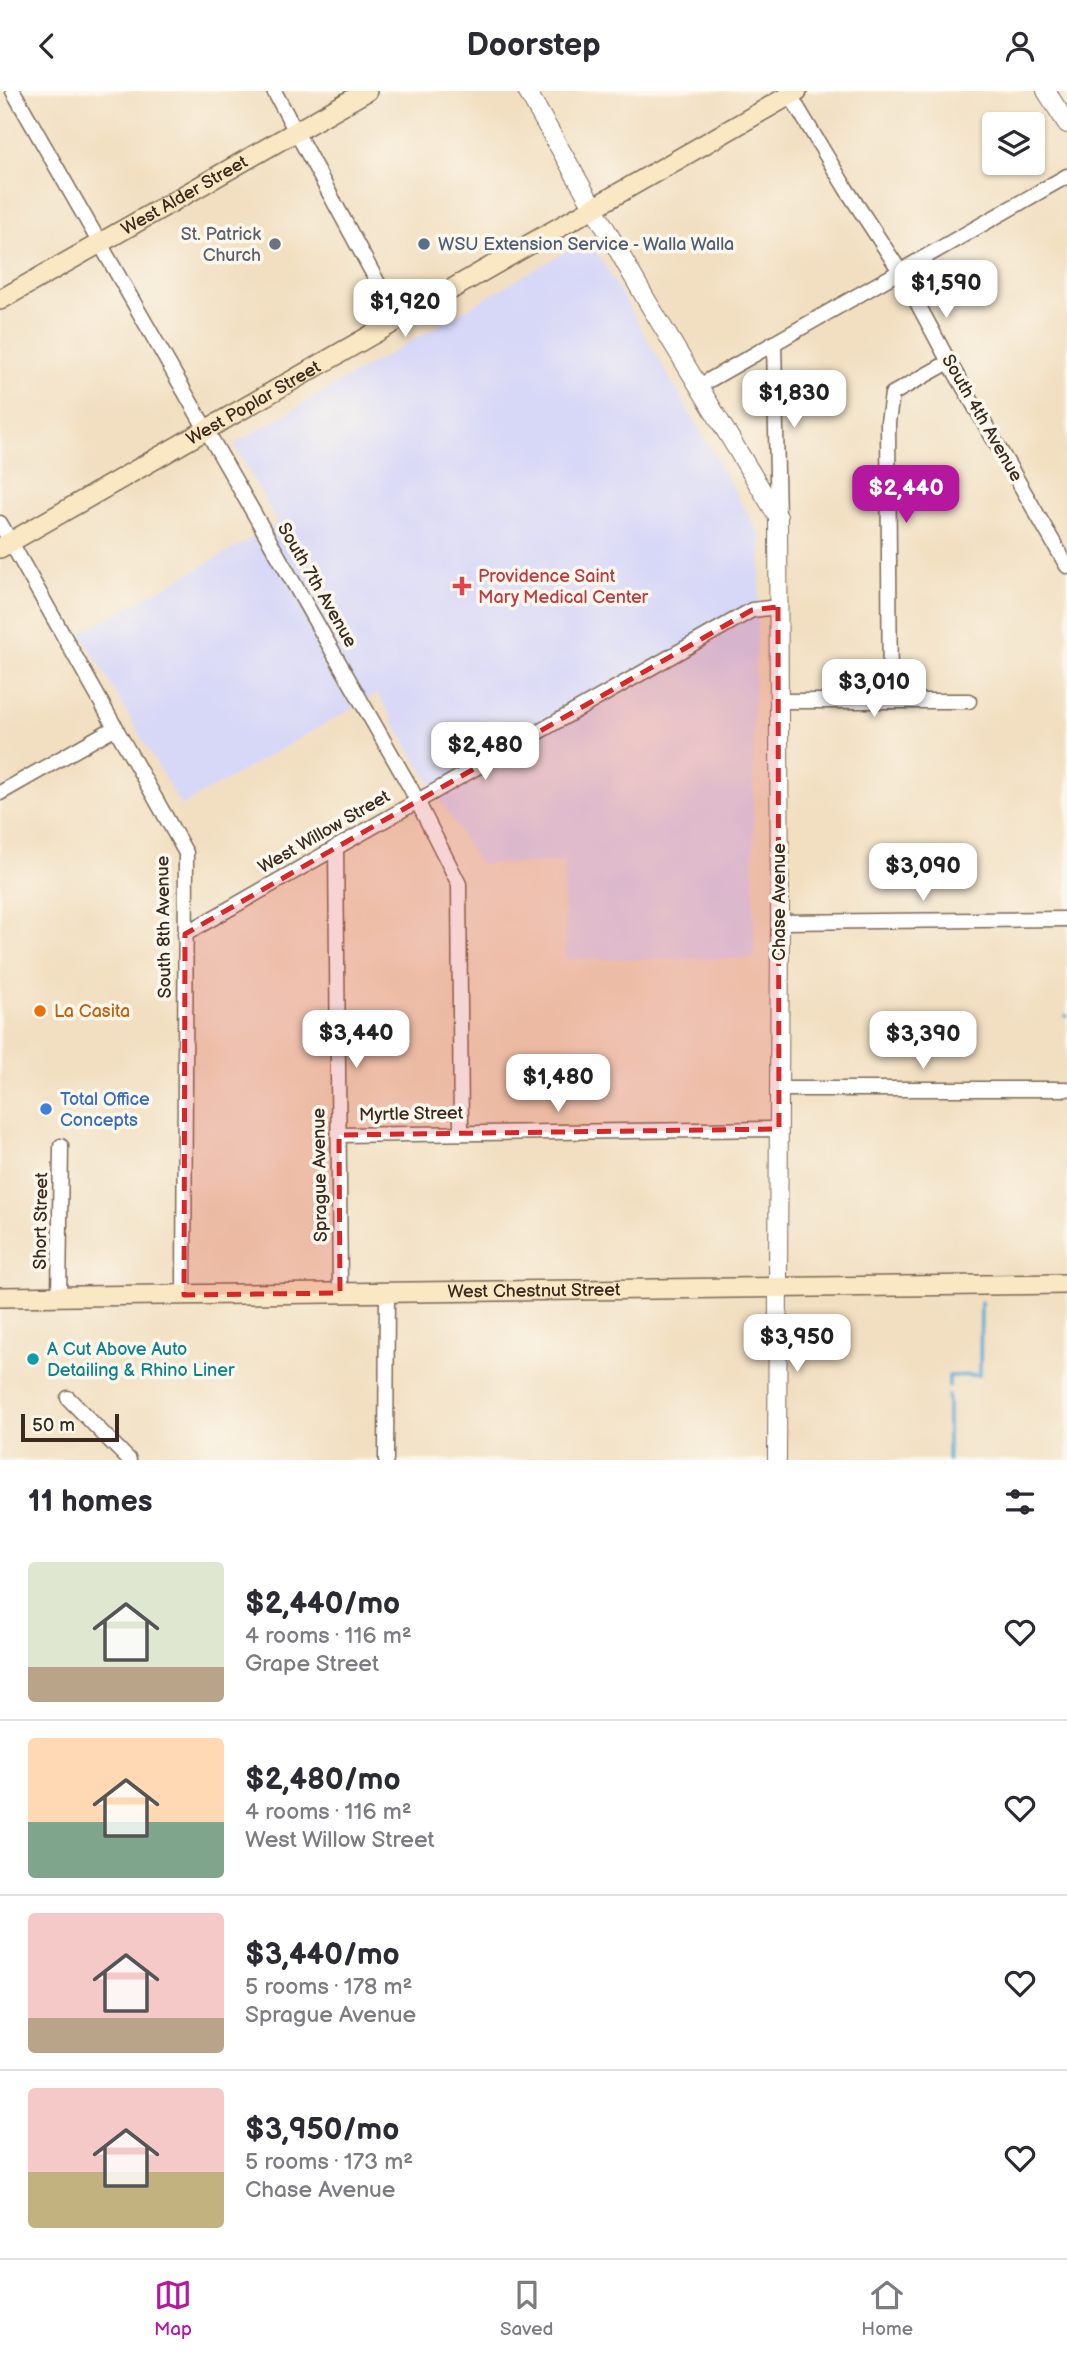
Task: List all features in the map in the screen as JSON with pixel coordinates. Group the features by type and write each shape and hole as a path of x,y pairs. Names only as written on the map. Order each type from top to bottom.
{"main road":[{"name":"West Alder Street","path":"0,300 368,91"},
{"name":"West Poplar Street","path":"5,545 792,92"},
{"name":"West Chestnut Street","path":"0,1297 1067,1284"}],"street":[{"name":"South 7th Avenue","path":"13,91 418,800 459,884 461,1133"},
{"path":"274,91 398,320"},
{"path":"527,91 647,301 778,517"},
{"path":"1046,91 1067,124"},
{"name":"South 4th Avenue","path":"792,92 845,187 900,271 949,362 1067,566"},
{"path":"699,386 1067,176"},
{"name":"Chase Avenue","path":"774,343 778,517 780,922 777,1460"},
{"path":"890,701 888,422 892,394 949,362"},
{"name":"South 8th Avenue","path":"0,523 5,545 116,727 186,853 184,1295"},
{"name":"West Willow Street","path":"185,934 752,610 778,607"},
{"path":"779,701 969,701"},
{"path":"0,793 116,727"},
{"name":"Sprague Avenue","path":"336,847 341,1293"},
{"path":"780,922 1067,919"},
{"path":"779,1089 1067,1089"},
{"name":"Myrtle Street","path":"339,1135 779,1129"},
{"name":"Short Street","path":"59,1297 61,1146"},
{"path":"386,1460 387,1292"},
{"path":"68,1398 129,1460"}],"highlighted area":[{"path":"778,607 779,1129 339,1135 340,1293 184,1295 185,934 752,610"}],"shaded area":[{"name":"Providence Saint Mary Medical Center","path":"589,238 762,538 753,713 754,959 565,959 564,862 479,864 377,694 181,806 81,633 278,524 234,444"}],"waterway":[{"path":"949,1386 949,1376 980,1375 981,1302"},
{"path":"948,1395 948,1460"}],"place":[{"name":"St. Patrick Church","path":"275,244"},
{"name":"WSU Extension Service - Walla Walla","path":"424,244"},
{"name":"Providence Saint Mary Medical Center","path":"462,586"},
{"name":"La Casita","path":"40,1011"},
{"name":"Total Office Concepts","path":"46,1109"},
{"name":"A Cut Above Auto Detailing & Rhino Liner","path":"33,1359"}]}
